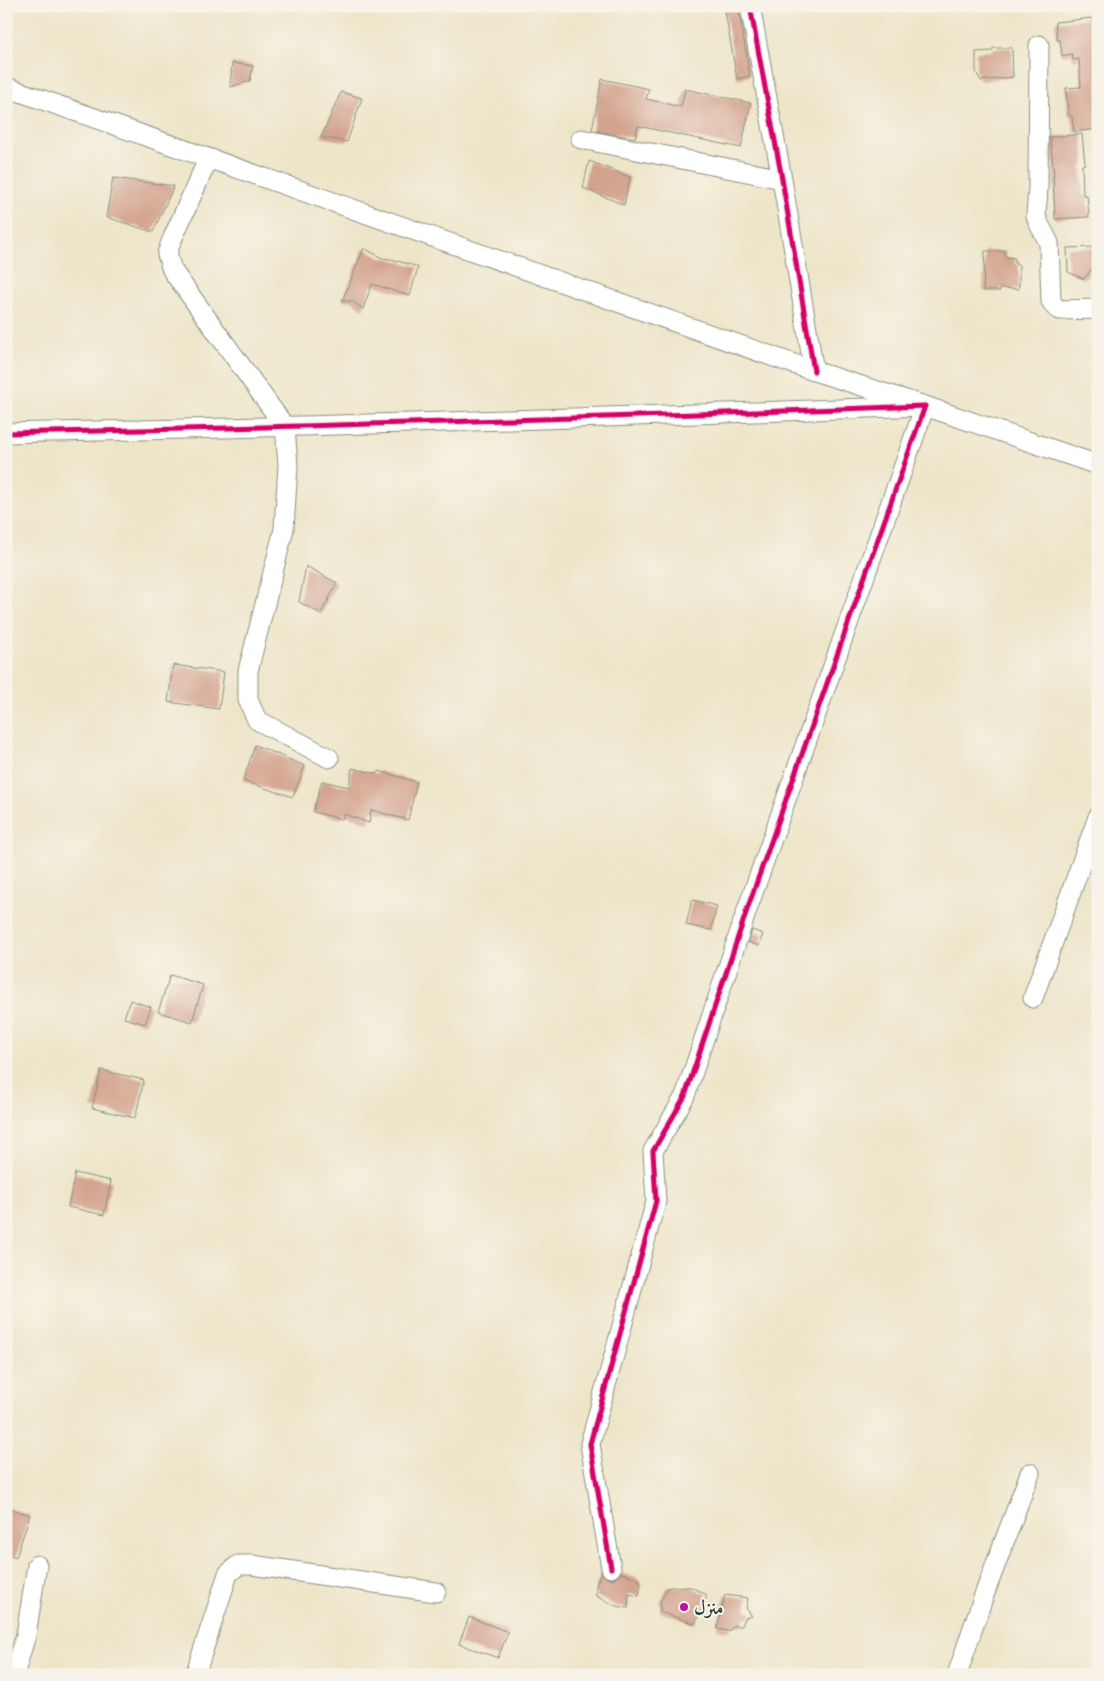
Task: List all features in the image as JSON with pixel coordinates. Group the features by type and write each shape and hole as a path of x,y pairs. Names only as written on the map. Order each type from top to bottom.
{"street":[{"path":"750,6 782,179 814,371"},
{"path":"1038,45 1038,188 1036,216 1049,243 1051,301 1060,310 1098,309"},
{"path":"6,87 814,371 925,406 1098,466"},
{"path":"582,139 782,179"},
{"path":"208,159 167,254 172,270 285,427 288,465 284,529 248,671 248,700 256,720 329,758"},
{"path":"6,432 583,419 925,406"},
{"path":"611,1568 590,1444 656,1202 653,1151 685,1096 751,898 925,406"},
{"path":"1033,998 1098,818"},
{"path":"957,1675 983,1598 1030,1473"},
{"path":"14,1675 26,1635 37,1565"},
{"path":"195,1675 228,1574 238,1565 252,1565 436,1592"}],"building":[{"path":"724,6 738,6 750,76 737,79"},
{"path":"1093,18 1098,66 1098,129 1074,132 1072,117 1068,114 1066,88 1081,87 1079,59 1073,60 1072,54 1062,56 1060,40 1057,40 1055,22"},
{"path":"993,48 1012,48 1013,77 981,81 976,72 976,52 992,51"},
{"path":"232,63 253,66 250,81 230,87"},
{"path":"602,79 649,89 646,99 681,107 685,89 751,103 741,148 638,126 635,138 592,130"},
{"path":"341,92 362,98 347,142 321,137"},
{"path":"1082,134 1085,164 1082,165 1083,195 1087,195 1089,217 1055,219 1054,176 1050,137"},
{"path":"589,161 630,177 624,205 583,188"},
{"path":"113,178 174,186 153,232 106,217"},
{"path":"1095,247 1098,261 1084,279 1068,272 1067,248"},
{"path":"364,248 382,258 418,267 410,296 372,284 363,309 352,301 342,301"},
{"path":"985,251 1005,251 1005,257 1015,258 1015,264 1019,265 1019,289 1000,288 1000,291 983,291"},
{"path":"306,566 337,583 321,614 299,602"},
{"path":"173,665 224,672 219,709 168,702"},
{"path":"255,745 305,766 293,797 243,781"},
{"path":"352,768 378,774 379,771 417,782 408,820 371,810 369,823 344,814 342,819 313,812 322,781 349,787"},
{"path":"692,900 717,906 711,930 686,925"},
{"path":"752,930 763,934 759,946 748,942"},
{"path":"170,975 203,985 192,1022 158,1012"},
{"path":"130,1000 151,1007 145,1024 124,1018"},
{"path":"101,1070 144,1080 135,1118 92,1108"},
{"path":"75,1173 111,1181 104,1215 68,1207"},
{"path":"6,1507 30,1515 16,1557 6,1554"},
{"name":"منزل","path":"601,1572 608,1579 613,1579 621,1573 637,1578 641,1583 639,1596 629,1594 628,1608 616,1606 596,1596 596,1586"},
{"name":"منزل","path":"691,1587 707,1595 695,1624 660,1612 660,1602 667,1588"},
{"name":"منزل","path":"725,1595 748,1598 746,1608 752,1616 745,1618 742,1626 733,1626 729,1631 717,1629"},
{"path":"469,1617 508,1632 498,1658 459,1644"}],"cycle path":[{"path":"750,6 782,179 814,371"},
{"path":"6,433 236,428 925,406 748,907 685,1096 653,1151 656,1201 590,1444 611,1568"}],"place":[{"name":"منزل","path":"684,1607"}]}
